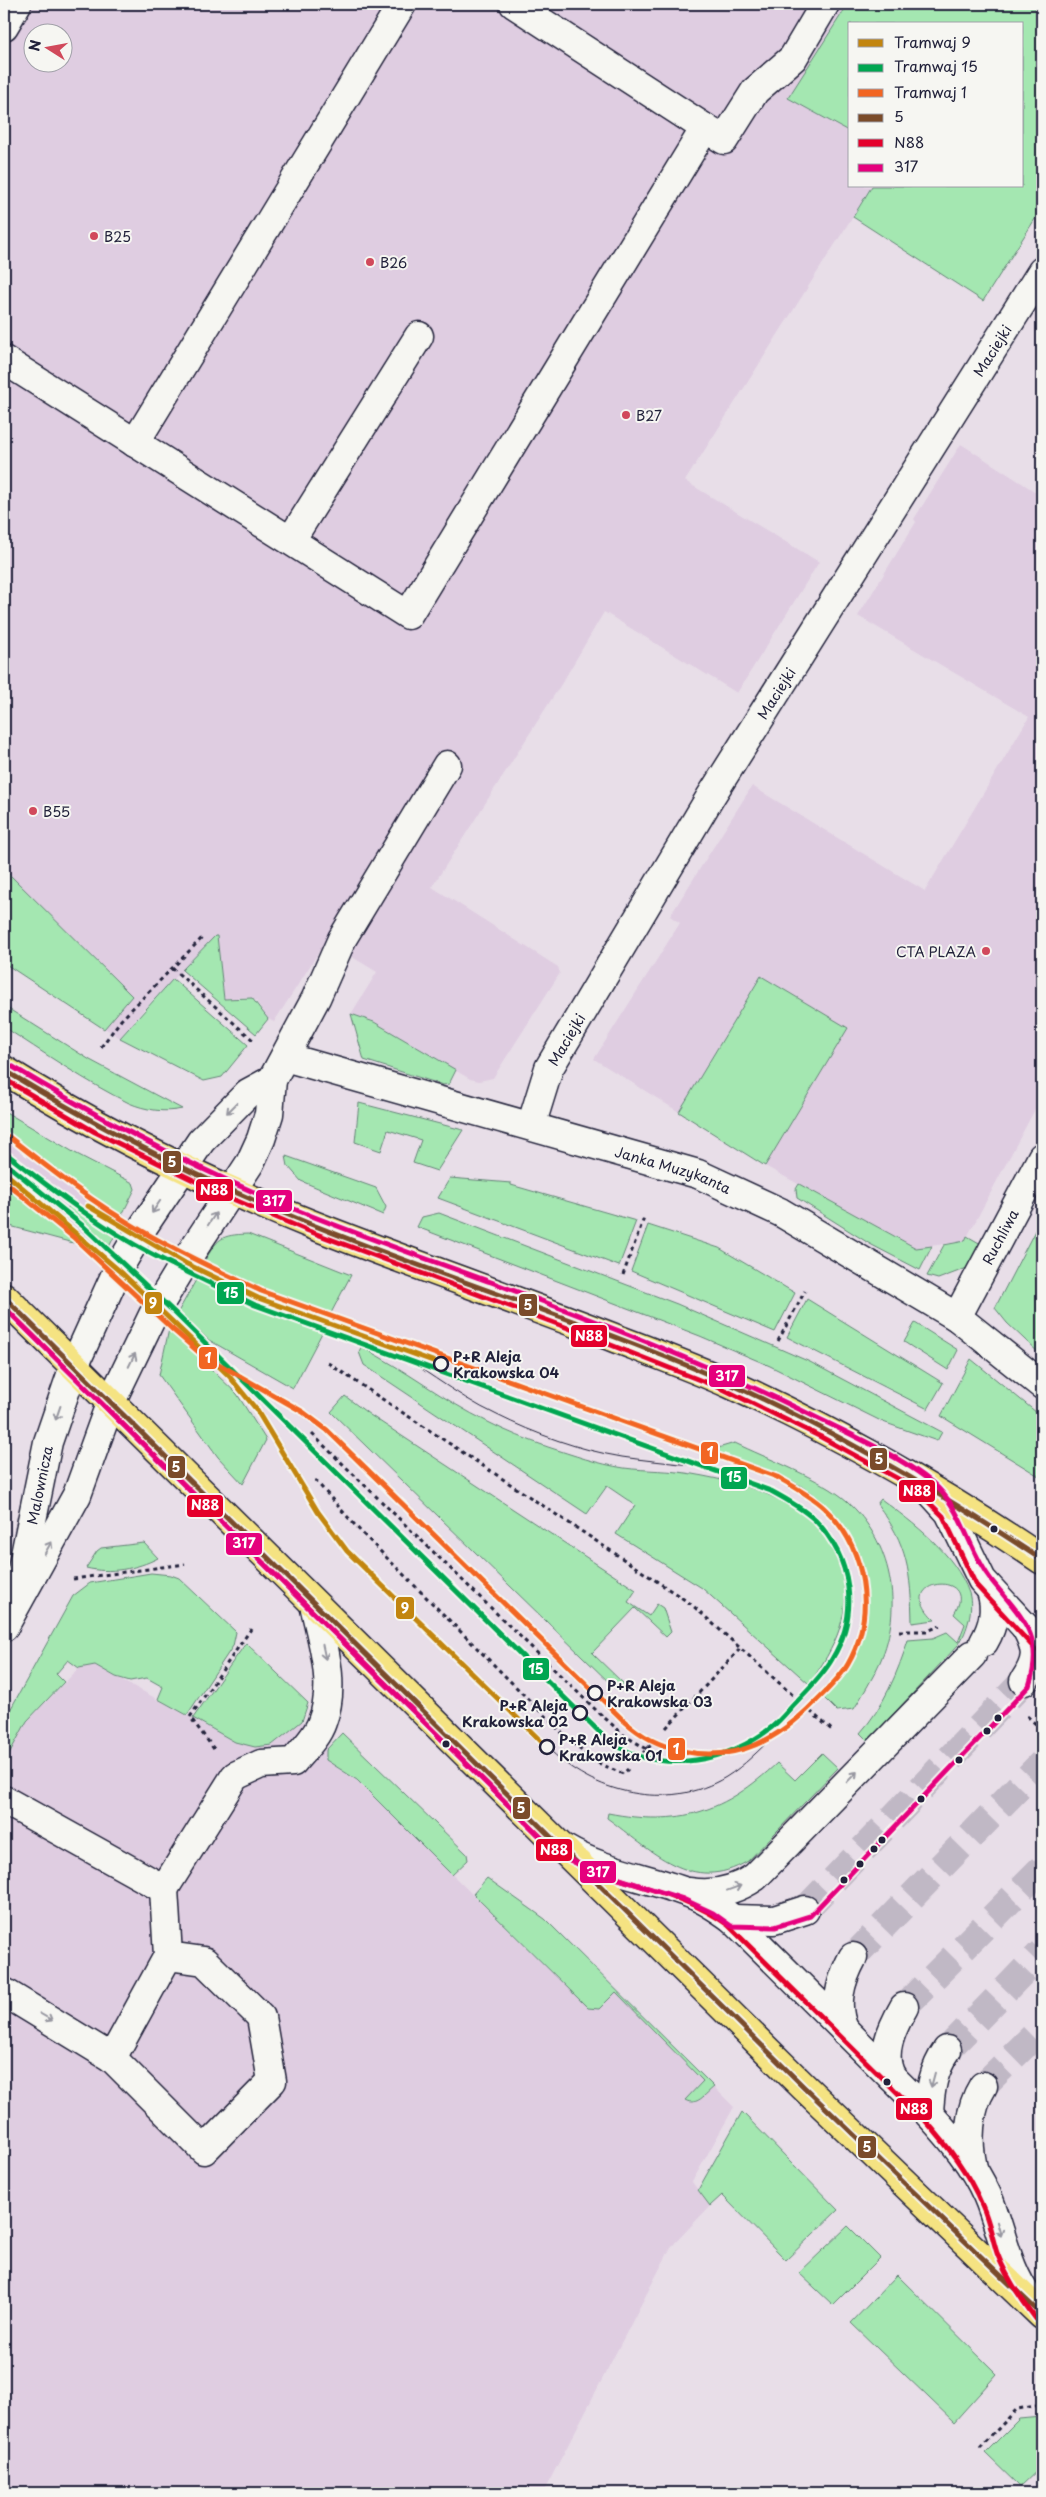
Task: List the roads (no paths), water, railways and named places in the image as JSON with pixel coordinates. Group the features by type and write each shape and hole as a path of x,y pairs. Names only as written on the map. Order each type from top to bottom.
{"main road":[{"path":"4,1070 98,1125 231,1190 309,1223 728,1383 824,1430 918,1482 985,1521 1042,1560"},
{"path":"4,1297 110,1404 562,1846 804,2087 1042,2315"}],"street":[{"path":"4,26 17,4"},
{"path":"135,443 402,4"},
{"path":"514,4 724,140 755,91 793,58 825,4"},
{"path":"4,360 291,540 408,616 705,128"},
{"name":"Maciejki","path":"531,1126 549,1068 711,796 1042,271"},
{"path":"291,540 419,336"},
{"path":"231,1190 250,1164 269,1114 279,1068 316,998 342,939 447,765"},
{"path":"183,1167 202,1141 231,1109 279,1068"},
{"name":"Janka Muzykanta","path":"279,1068 531,1126 698,1174 780,1212 958,1317 1042,1386"},
{"name":"Ruchliwa","path":"958,1317 1042,1157"},
{"name":"Malownicza","path":"9,1616 44,1454 74,1366 132,1244 183,1167"},
{"name":"Malownicza","path":"9,1616 77,1495 110,1404 153,1315 231,1190"},
{"path":"918,1482 949,1512 973,1565 991,1591 1042,1645"},
{"path":"562,1846 591,1862 686,1892 698,1894 722,1892 735,1888 755,1877 978,1648 989,1634 994,1614 995,1604 991,1591"},
{"path":"112,2058 168,1956 164,1890 235,1776 262,1764 293,1762 316,1733 322,1722 327,1704 329,1674 314,1604"},
{"path":"1024,1624 1035,1649 1035,1659 1024,1681"},
{"path":"5,1803 164,1890"},
{"path":"686,1892 717,1907 733,1919 929,2114 959,2148 973,2168 987,2196 1013,2271 1027,2295 1042,2315"},
{"path":"733,1919 774,1920 805,1910"},
{"path":"4,1992 112,2058 204,2150 272,2081 261,2017 204,1960 168,1956"},
{"path":"845,2031 838,2012 838,2000 841,1982 853,1957"},
{"path":"892,2077 888,2069 888,2045 891,2032 904,2007"},
{"path":"929,2114 930,2087 934,2073 947,2050"},
{"path":"973,2168 969,2143 970,2127 973,2110 983,2086"}],"tunnel":[{"path":"805,1910 1024,1681"},
{"path":"853,1957 1042,1763"},
{"path":"904,2007 1042,1868"},
{"path":"947,2050 1042,1952"},
{"path":"983,2086 1042,2028"}],"tram line":[{"name":"1","path":"4,1181 73,1237 201,1354 303,1412 327,1430 623,1720 644,1736 673,1749 702,1754 721,1754 756,1745 772,1737 802,1715 834,1683 848,1664 857,1644 862,1624 863,1582 858,1561 850,1542 838,1524 824,1508 801,1491 777,1477 261,1291 186,1255 125,1221 74,1187 9,1137"},
{"name":"15","path":"4,1152 68,1201 118,1235 165,1261 255,1305 771,1491 788,1501 815,1520 828,1535 844,1569 849,1605 841,1641 832,1659 816,1681 776,1724 755,1739 716,1756 696,1760 655,1760 635,1754 616,1745 587,1720 175,1313 83,1226 9,1166"},
{"name":"9","path":"4,1172 123,1274 229,1376 256,1409 318,1512 347,1551 547,1747"},
{"name":"9","path":"88,1206 185,1263 258,1298 441,1364"},
{"path":"374,1341 390,1349 481,1407 527,1429 590,1450 622,1457 743,1473"},
{"path":"547,1747 565,1763 586,1776 608,1786 632,1793 680,1794 704,1788 733,1773 776,1734"}],"place":[{"name":"B25","path":"94,236"},
{"name":"B26","path":"370,262"},
{"name":"B27","path":"626,415"},
{"name":"B55","path":"33,811"},
{"name":"CTA PLAZA","path":"986,951"},
{"name":"P+R Aleja Krakowska 04","path":"441,1364"},
{"name":"P+R Aleja Krakowska 03","path":"595,1693"},
{"name":"P+R Aleja Krakowska 02","path":"580,1713"},
{"name":"P+R Aleja Krakowska 01","path":"547,1747"}]}
